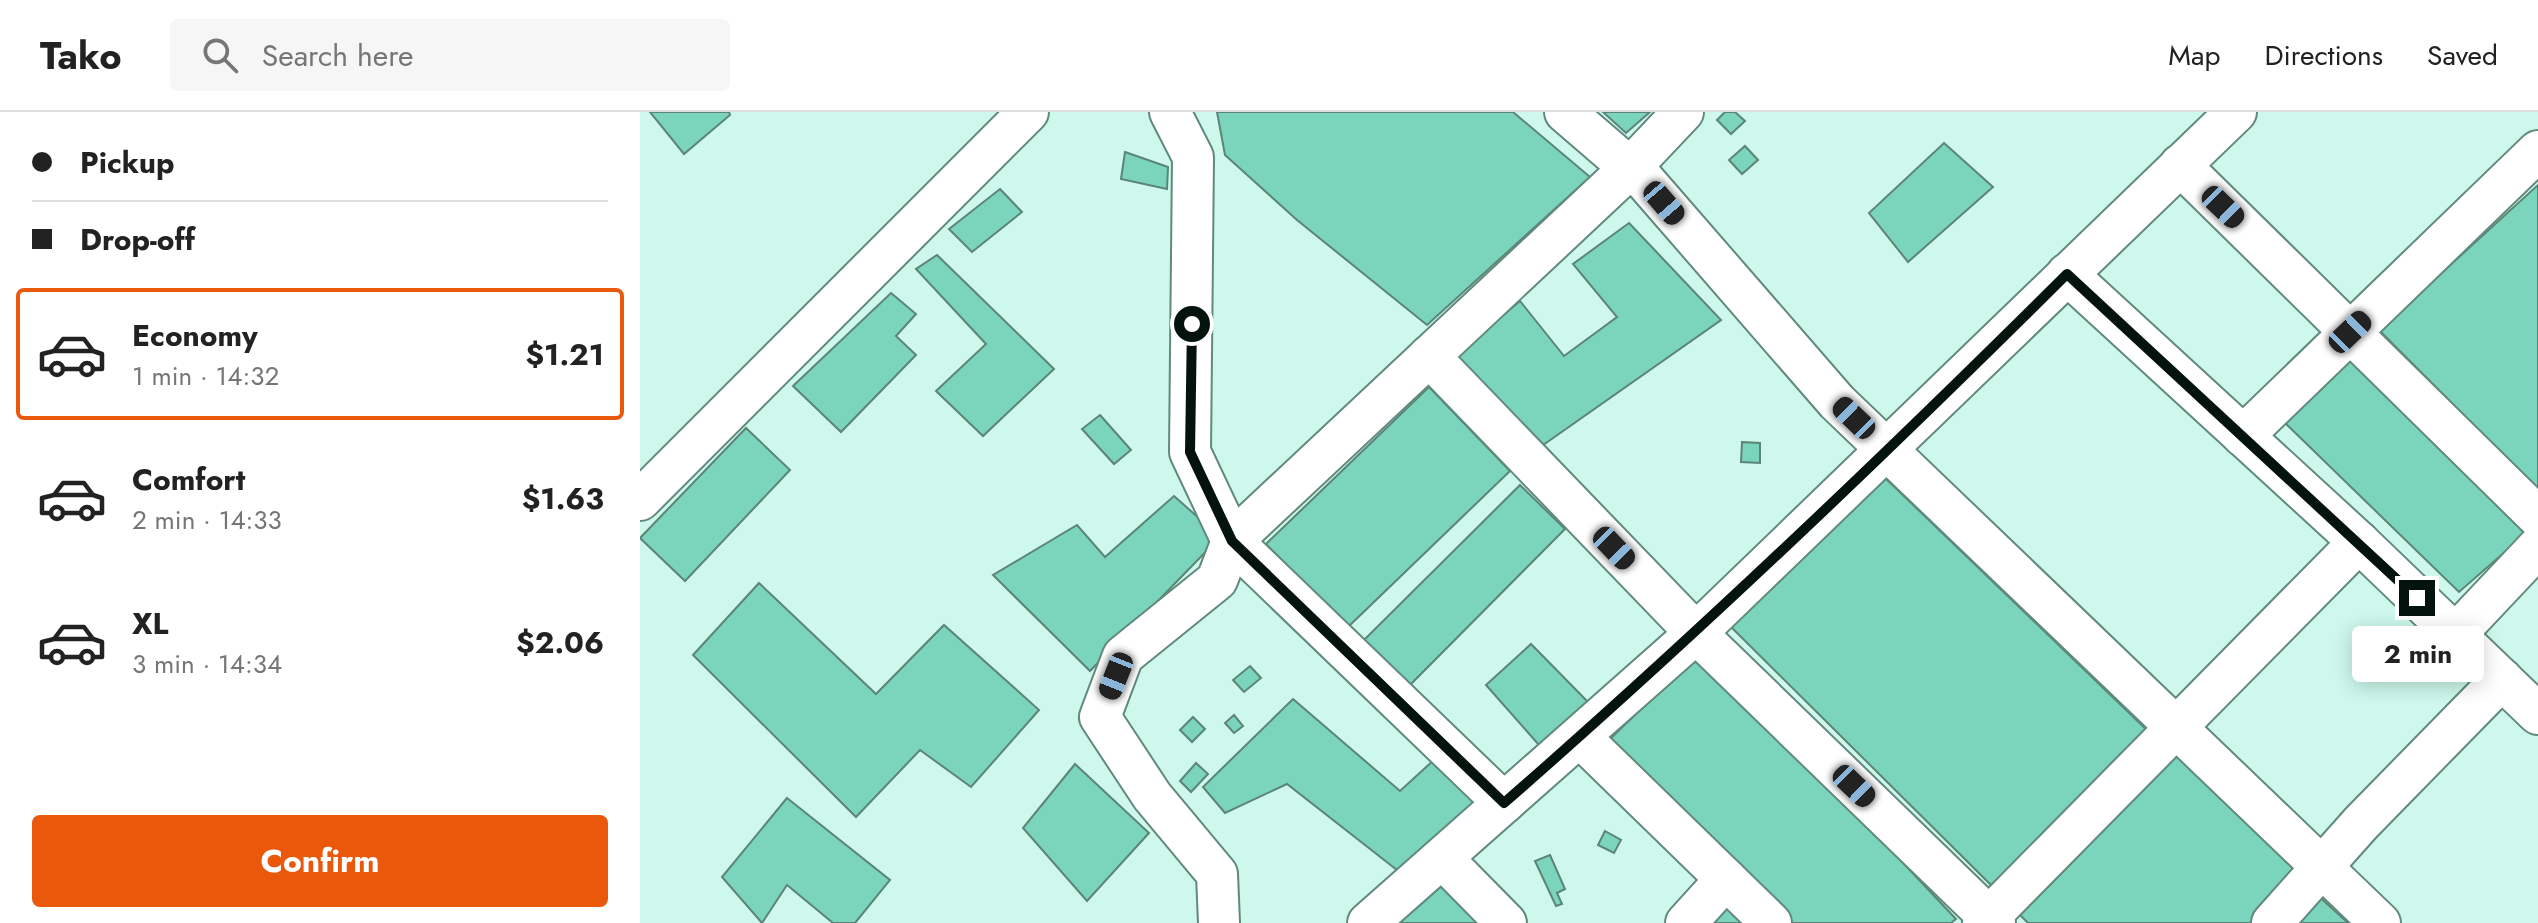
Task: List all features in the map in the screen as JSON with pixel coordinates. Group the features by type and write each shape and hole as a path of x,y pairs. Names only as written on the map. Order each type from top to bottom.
{"street":[{"path":"640,500 1028,112"},
{"path":"1170,112 1193,157 1190,452 1232,541 1504,803"},
{"path":"1565,112 1630,168 1837,402 2380,923"},
{"path":"1219,923 1217,874 1152,796 1100,717 1123,656 1217,580 1232,541 1630,168 1683,112"},
{"path":"1368,923 1696,633 2236,112"},
{"path":"2243,436 2538,151"},
{"path":"2180,165 2538,517"},
{"path":"2067,274 2359,542 2538,714"},
{"path":"1429,356 1696,633 1989,921 2359,542"},
{"path":"2455,635 2538,547"},
{"path":"2272,923 2361,823 2502,679"},
{"path":"1580,737 1771,923"},
{"path":"1442,858 1506,923"},
{"path":"1686,923 1726,879"}],"building":[{"path":"650,112 729,112 730,115 684,154"},
{"path":"1217,112 1513,112 1590,177 1427,325 1297,220 1225,155"},
{"path":"1603,112 1650,112 1626,133"},
{"path":"1725,112 1735,112 1745,121 1731,134 1717,120"},
{"path":"1944,143 1993,187 1908,262 1869,213"},
{"path":"1745,146 1758,160 1742,174 1729,160"},
{"path":"1125,152 1168,167 1167,189 1121,179"},
{"path":"2538,185 2538,490 2379,330"},
{"path":"1000,189 1022,212 972,252 949,229"},
{"path":"1629,223 1721,320 1536,450 1449,361 1520,301 1564,356 1617,317 1573,264"},
{"path":"937,255 1054,369 983,436 936,391 986,344 916,269"},
{"path":"891,293 916,314 896,336 916,355 841,432 793,386"},
{"path":"2363,347 2538,523 2459,592 2281,419"},
{"path":"1429,387 1510,471 1348,627 1266,544"},
{"path":"1100,415 1131,450 1114,464 1082,429"},
{"path":"746,428 790,470 685,581 640,538"},
{"path":"1742,442 1760,443 1760,463 1741,462"},
{"path":"1881,474 2152,735 1994,888 1725,621"},
{"path":"1520,485 1565,529 1406,689 1360,644"},
{"path":"1174,496 1220,537 1090,671 993,575 1077,525 1105,557"},
{"path":"759,583 876,694 944,625 1039,710 971,787 920,750 856,817 693,655"},
{"path":"1531,644 1588,702 1539,745 1486,685"},
{"path":"1702,650 1956,919 1951,923 1793,923 1610,739"},
{"path":"1250,666 1261,678 1244,692 1233,680"},
{"path":"1293,699 1400,791 1436,758 1484,798 1402,874 1287,784 1225,813 1203,787"},
{"path":"1234,715 1243,726 1234,733 1225,723"},
{"path":"1193,717 1205,729 1192,742 1180,730"},
{"path":"2173,750 2300,873 2250,923 2028,923 2012,907"},
{"path":"1196,763 1208,774 1191,792 1180,781"},
{"path":"1075,764 1149,833 1087,901 1023,828"},
{"path":"787,798 890,880 855,923 833,923 787,885 762,923 722,877"},
{"path":"1605,831 1621,840 1614,853 1598,845"},
{"path":"1550,855 1565,889 1557,893 1562,904 1556,906 1535,861"},
{"path":"1445,883 1485,923 1399,923"},
{"path":"2312,890 2348,923 2280,923"},
{"path":"1724,901 1747,923 1704,923"}],"route":[{"path":"1192,324 1190,452 1232,541 1504,803 1696,633 1888,451 2067,274 2417,598"}]}
